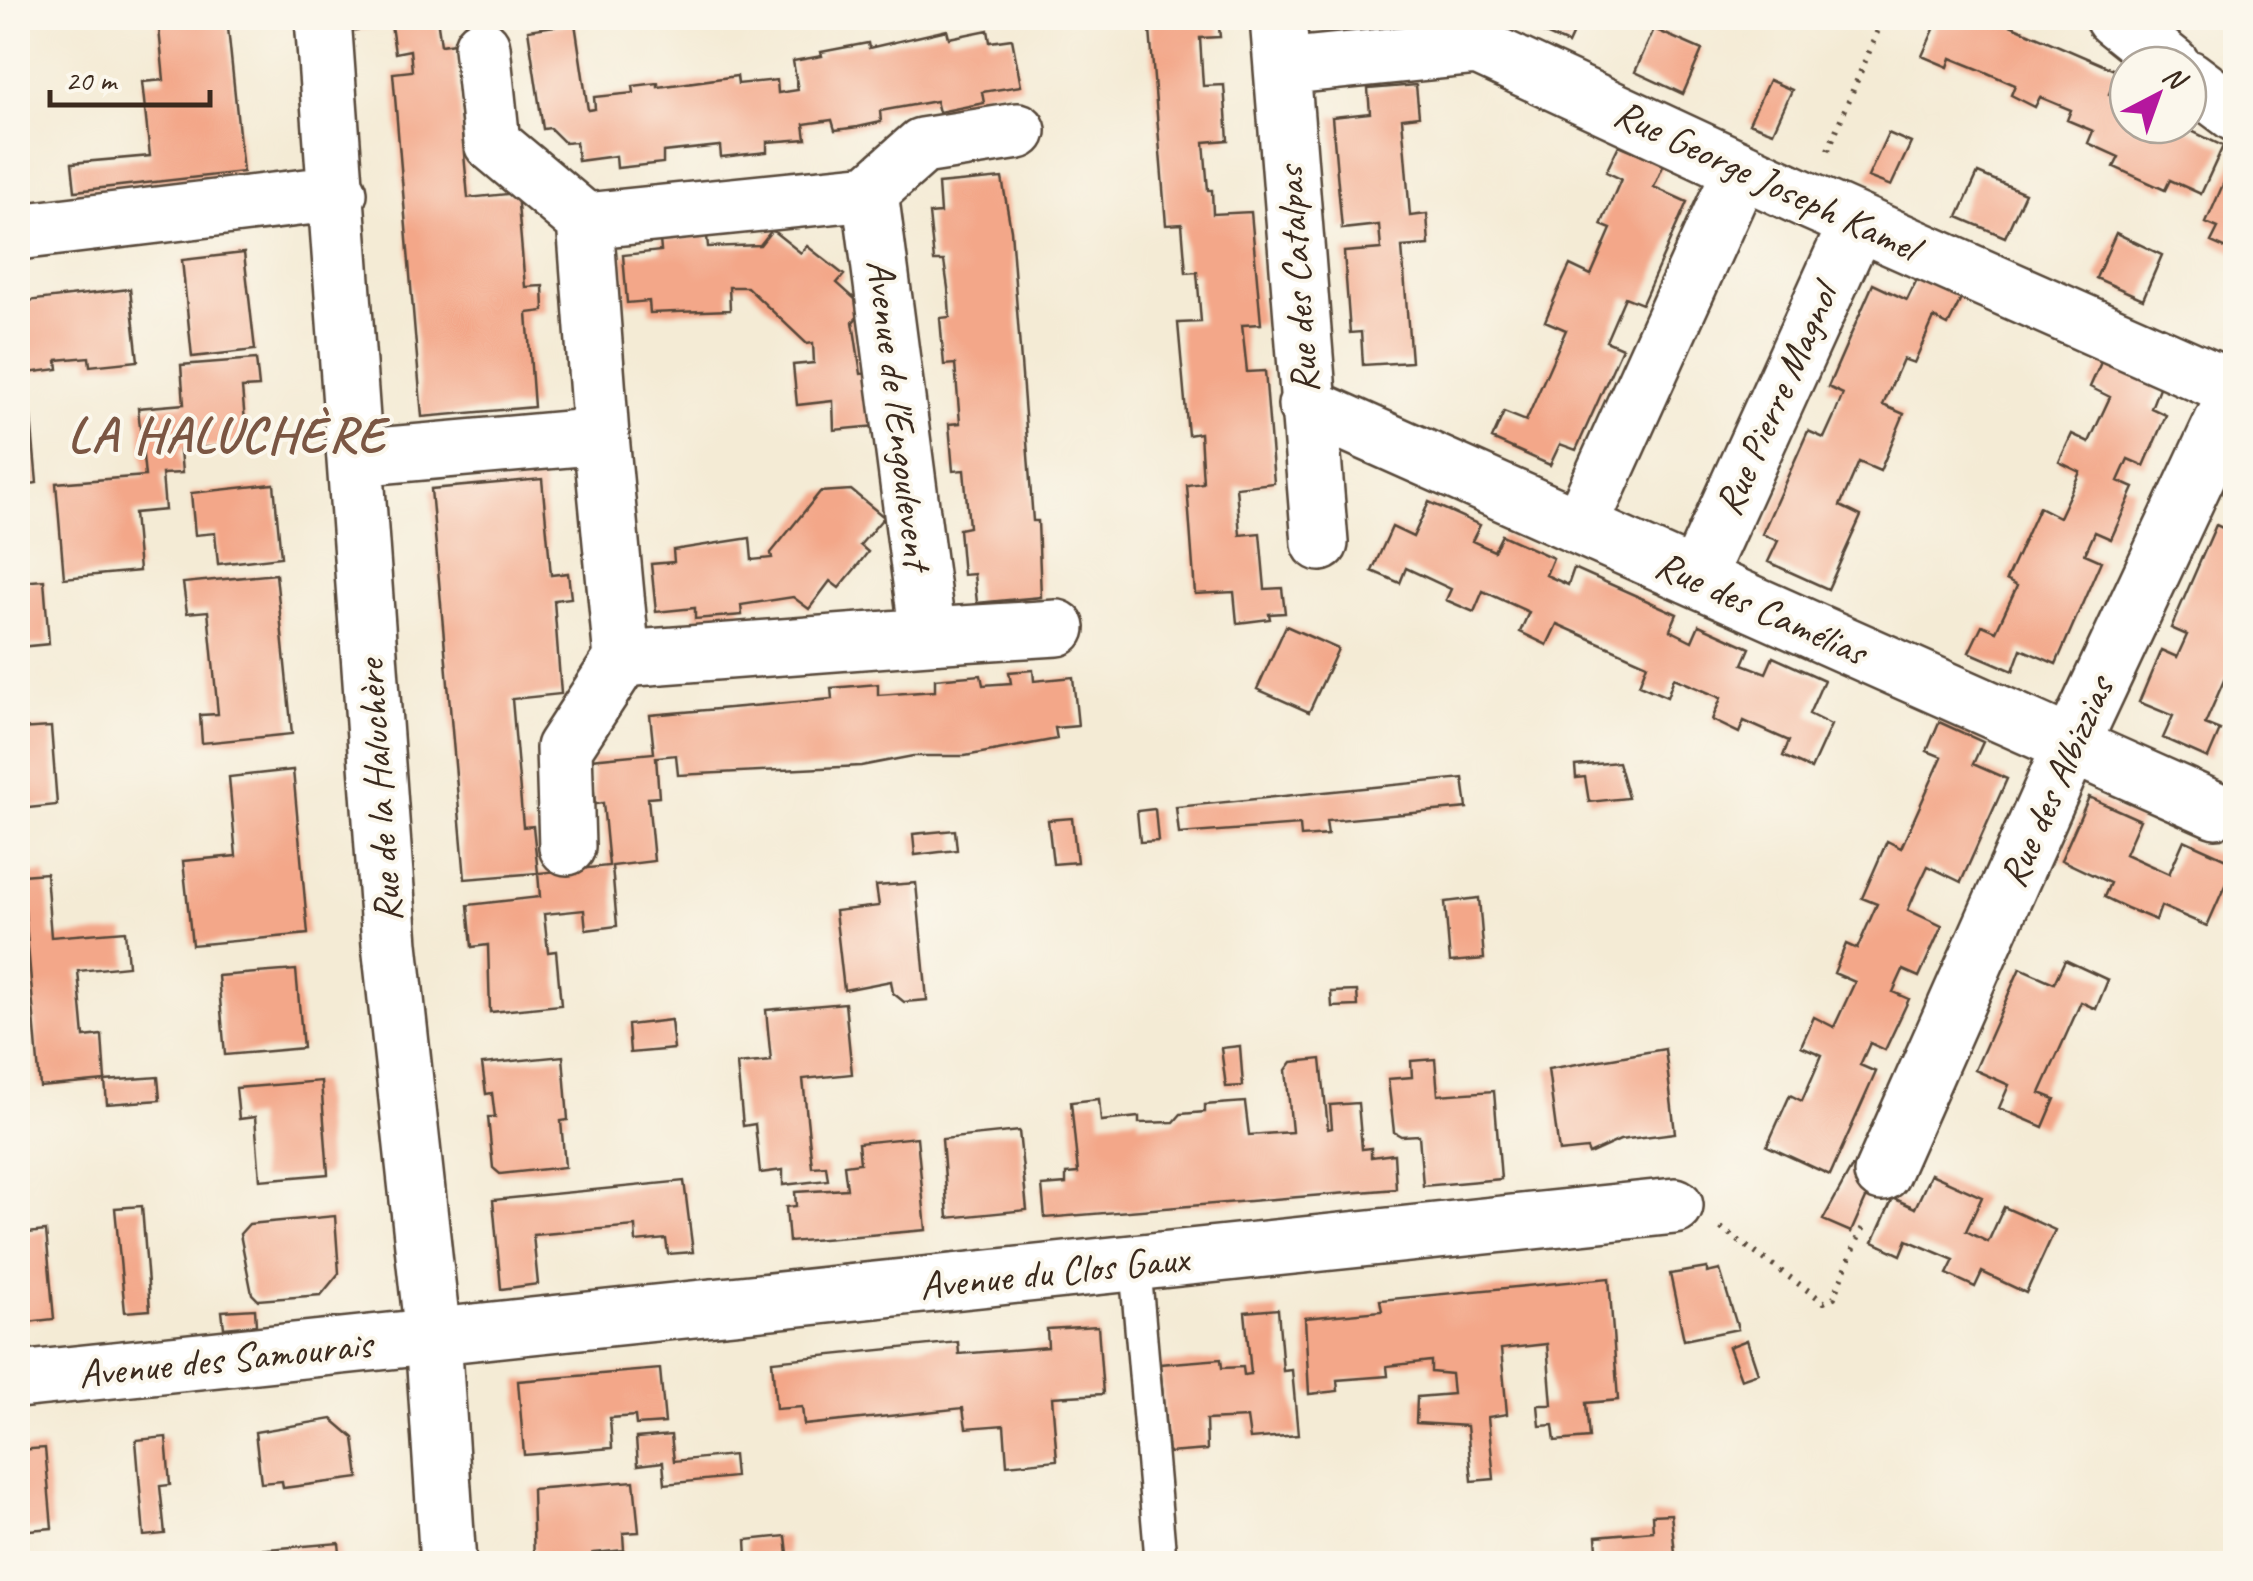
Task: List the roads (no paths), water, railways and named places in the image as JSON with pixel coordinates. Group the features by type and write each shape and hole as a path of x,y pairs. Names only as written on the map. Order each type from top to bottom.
{"street":[{"name":"Rue de la Haluchère","path":"323,18 339,194 390,944 433,1337 448,1564"},
{"path":"2113,18 2147,45"},
{"name":"Rue George Joseph Kamel","path":"1280,42 1478,46 1741,170 2236,392"},
{"name":"Rue des Catalpas","path":"1280,42 1320,542"},
{"path":"482,47 492,143 585,221 622,659 564,748 567,847"},
{"path":"2208,93 2236,114"},
{"path":"585,221 870,192 922,146 1018,131"},
{"path":"1580,526 1741,170"},
{"name":"Avenue de l'Engoulevent","path":"870,192 928,636"},
{"path":"18,232 339,194"},
{"name":"Rue Pierre Magnol","path":"1696,578 1857,222"},
{"name":"Rue des Albizzias","path":"1882,1173 2070,748 2236,392"},
{"name":"Rue des Camélias","path":"1306,404 2216,810"},
{"path":"355,458 601,436"},
{"path":"622,659 1057,628"},
{"name":"Avenue du Clos Gaux","path":"433,1337 1675,1206"},
{"name":"Avenue des Samourais","path":"18,1380 433,1337"}],"lane":[{"path":"1135,1264 1162,1564"}],"district":[{"name":"LA HALUCHÈRE","path":"227,434"}]}
